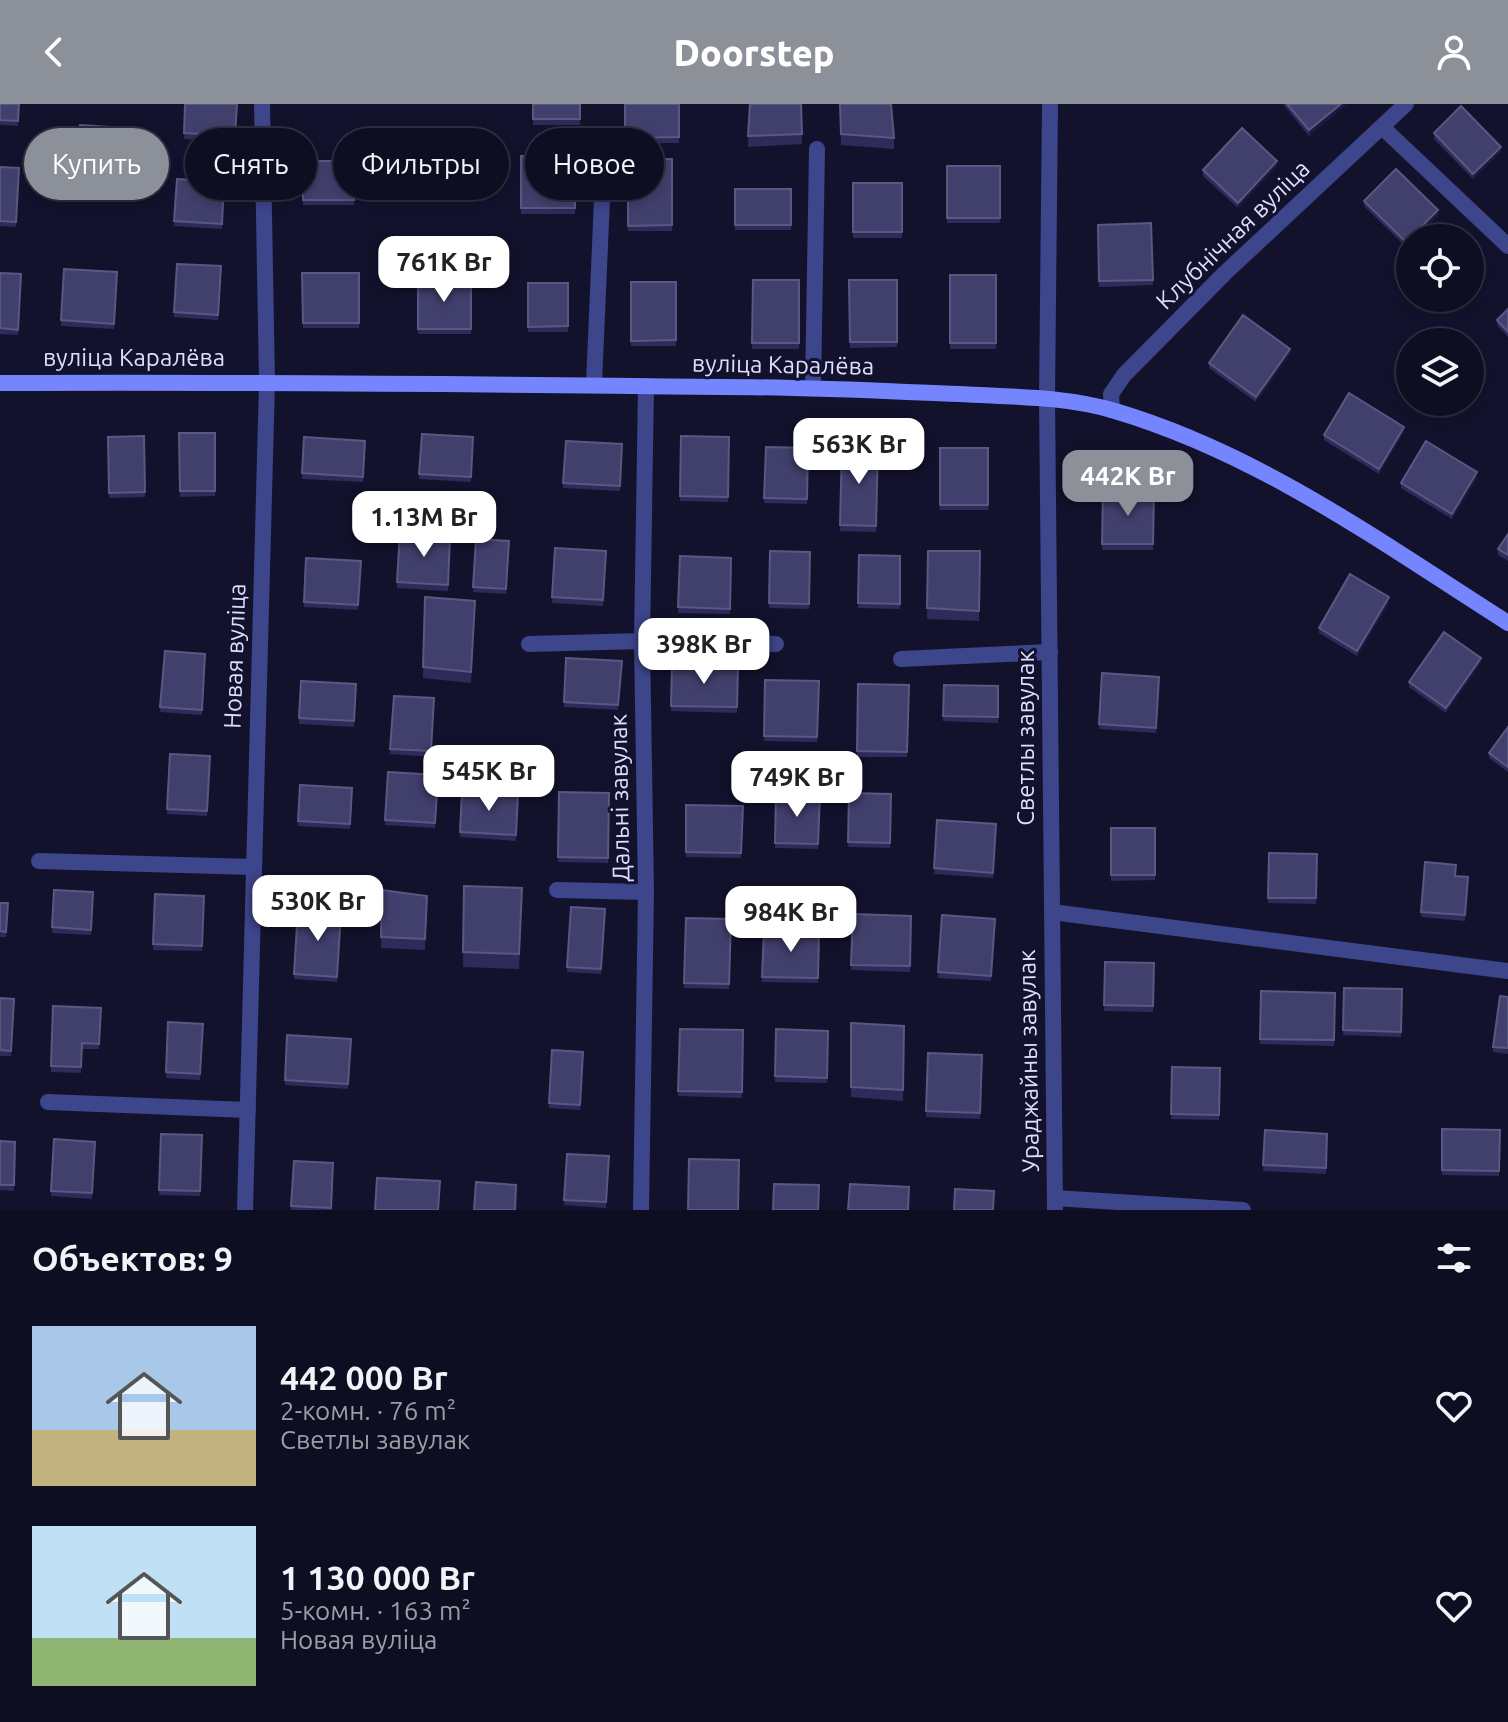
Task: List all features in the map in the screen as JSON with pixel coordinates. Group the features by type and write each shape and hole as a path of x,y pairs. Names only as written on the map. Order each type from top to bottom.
{"main road":[{"name":"вуліца Каралёва","path":"0,383 594,384 813,388 1047,398 1112,410 1186,435 1258,467 1508,623"}],"street":[{"name":"Новая вуліца","path":"245,1210 267,382 262,104"},
{"name":"Светлы завулак","path":"1050,104 1047,398 1052,912"},
{"name":"Клубнічная вуліца","path":"1112,410 1111,394 1124,375 1225,273 1406,104"},
{"path":"1382,127 1508,246"},
{"path":"813,388 817,149"},
{"path":"594,384 602,200"},
{"name":"Дальні завулак","path":"641,1210 646,892 642,641 646,386"},
{"path":"529,644 642,641 776,644"},
{"path":"901,659 1050,652"},
{"path":"39,861 253,867"},
{"path":"557,890 646,892"},
{"path":"1052,912 1508,971"},
{"name":"Ураджайны завулак","path":"1052,912 1055,1204"},
{"path":"48,1102 248,1110"},
{"path":"1055,1204 1243,1210"}],"building":[{"path":"0,104 19,104 18,121 0,120"},
{"path":"185,104 237,104 236,128 185,128 184,133"},
{"path":"533,104 580,104 580,119 533,119"},
{"path":"625,104 679,104 679,137 664,137 664,128 625,128"},
{"path":"750,104 801,104 802,134 748,136"},
{"path":"840,104 891,104 894,138 841,134"},
{"path":"1287,104 1341,104 1309,130"},
{"path":"1461,106 1501,147 1473,174 1434,133"},
{"path":"80,125 124,128 80,128"},
{"path":"1242,128 1277,161 1238,203 1203,170"},
{"path":"521,156 525,156 525,200 575,200 575,208 521,208"},
{"path":"664,159 672,159 672,225 628,226 628,200 664,200"},
{"path":"317,161 333,161 333,200 317,200"},
{"path":"947,166 1000,166 1000,218 947,218"},
{"path":"0,167 19,168 16,222 0,221"},
{"path":"1396,169 1438,210 1424,224 1396,224 1396,232 1364,201"},
{"path":"177,179 185,180 185,200 223,200 222,224 174,221"},
{"path":"853,183 902,183 902,232 853,232"},
{"path":"735,189 791,189 791,225 735,225"},
{"path":"1151,223 1153,280 1099,281 1098,225"},
{"path":"177,264 221,266 218,315 174,312"},
{"path":"64,269 117,272 114,324 61,320"},
{"path":"0,273 21,274 18,330 0,328"},
{"path":"302,273 359,273 359,323 303,323"},
{"path":"950,275 996,275 996,343 950,343"},
{"path":"418,278 471,278 471,329 418,329"},
{"path":"753,280 799,280 799,343 752,343"},
{"path":"849,280 897,280 897,342 850,342"},
{"path":"631,282 676,282 676,340 631,341"},
{"path":"528,283 568,283 568,326 528,327"},
{"path":"1508,309 1508,332 1497,320"},
{"path":"1243,315 1290,349 1256,397 1209,363"},
{"path":"1349,393 1404,427 1379,469 1324,435"},
{"path":"179,433 215,433 215,491 180,491"},
{"path":"422,434 473,437 471,477 419,474"},
{"path":"144,436 145,492 109,493 108,437"},
{"path":"681,436 729,437 728,497 680,496"},
{"path":"304,437 365,441 363,477 302,473"},
{"path":"566,441 622,444 620,486 563,483"},
{"path":"1426,441 1477,472 1452,514 1401,483"},
{"path":"766,447 808,448 807,499 764,498"},
{"path":"842,447 878,448 876,526 840,525"},
{"path":"940,448 988,448 988,505 940,505"},
{"path":"1103,491 1154,491 1153,544 1102,544"},
{"path":"400,532 450,535 448,585 397,582"},
{"path":"1508,534 1508,555 1498,549"},
{"path":"476,539 509,541 506,589 473,587"},
{"path":"555,548 606,551 603,600 552,597"},
{"path":"770,551 810,552 809,604 769,603"},
{"path":"928,551 980,551 979,611 927,608"},
{"path":"859,555 900,556 900,604 858,603"},
{"path":"680,556 731,558 730,609 678,607"},
{"path":"306,558 361,561 358,605 304,602"},
{"path":"1350,574 1389,597 1357,651 1319,628"},
{"path":"425,597 475,601 471,672 423,667"},
{"path":"1444,632 1481,658 1446,708 1409,682"},
{"path":"165,651 205,654 202,710 160,707"},
{"path":"566,658 622,661 618,705 564,702"},
{"path":"672,665 738,666 737,707 671,706"},
{"path":"1102,673 1159,677 1156,728 1099,724"},
{"path":"765,680 819,681 817,737 764,736"},
{"path":"301,681 356,684 354,721 299,718"},
{"path":"858,684 909,685 907,752 857,751"},
{"path":"944,685 998,686 998,717 943,716"},
{"path":"394,696 434,698 431,751 390,749"},
{"path":"1508,727 1508,767 1489,753"},
{"path":"170,754 210,756 207,811 167,809"},
{"path":"388,772 438,775 435,823 385,820"},
{"path":"300,785 352,788 350,824 298,821"},
{"path":"462,791 518,794 516,835 460,832"},
{"path":"559,792 609,793 608,858 558,857"},
{"path":"849,793 891,794 890,843 848,842"},
{"path":"776,794 820,794 818,844 775,843"},
{"path":"686,805 743,806 741,853 686,852"},
{"path":"937,820 996,824 993,873 934,868"},
{"path":"1111,828 1155,828 1155,875 1111,875"},
{"path":"1269,853 1317,854 1316,898 1268,898"},
{"path":"1425,862 1456,865 1455,876 1468,877 1465,915 1421,912"},
{"path":"464,886 522,888 519,954 463,952"},
{"path":"54,890 93,892 91,930 52,927"},
{"path":"382,890 427,896 425,939 381,937"},
{"path":"155,894 204,896 202,946 153,944"},
{"path":"0,903 8,903 6,932 0,931"},
{"path":"571,907 605,909 601,969 567,967"},
{"path":"298,909 341,911 337,977 294,974"},
{"path":"853,914 911,916 910,966 851,965"},
{"path":"942,915 995,919 991,976 938,972"},
{"path":"686,918 731,919 729,984 684,983"},
{"path":"764,930 819,931 818,978 762,977"},
{"path":"1105,962 1154,963 1153,1006 1104,1005"},
{"path":"1344,988 1402,989 1401,1032 1343,1030"},
{"path":"1261,991 1335,993 1334,1040 1260,1039"},
{"path":"1500,996 1508,997 1508,1048 1493,1047"},
{"path":"0,998 14,999 11,1051 0,1050"},
{"path":"53,1006 101,1008 99,1044 82,1043 81,1067 51,1066"},
{"path":"168,1022 203,1024 200,1074 166,1072"},
{"path":"851,1023 904,1026 903,1090 851,1087"},
{"path":"680,1029 743,1030 742,1092 678,1091"},
{"path":"776,1029 828,1031 827,1078 775,1076"},
{"path":"287,1035 351,1039 348,1084 285,1080"},
{"path":"552,1050 583,1052 580,1105 549,1103"},
{"path":"928,1053 982,1055 980,1113 926,1111"},
{"path":"1172,1067 1220,1068 1219,1115 1171,1114"},
{"path":"1442,1129 1500,1130 1499,1171 1442,1170"},
{"path":"1265,1130 1327,1134 1326,1168 1263,1165"},
{"path":"161,1134 202,1135 200,1191 159,1190"},
{"path":"54,1139 95,1142 92,1193 51,1191"},
{"path":"0,1141 15,1142 14,1185 0,1185"},
{"path":"567,1154 609,1156 606,1202 564,1200"},
{"path":"689,1159 739,1160 738,1210 688,1210"},
{"path":"294,1161 333,1163 331,1208 291,1206"},
{"path":"377,1178 440,1181 438,1210 375,1210"},
{"path":"476,1182 516,1185 515,1210 474,1210"},
{"path":"774,1184 819,1185 818,1210 773,1210"},
{"path":"850,1184 909,1187 908,1210 848,1210"},
{"path":"955,1189 994,1191 993,1210 954,1210"}]}
